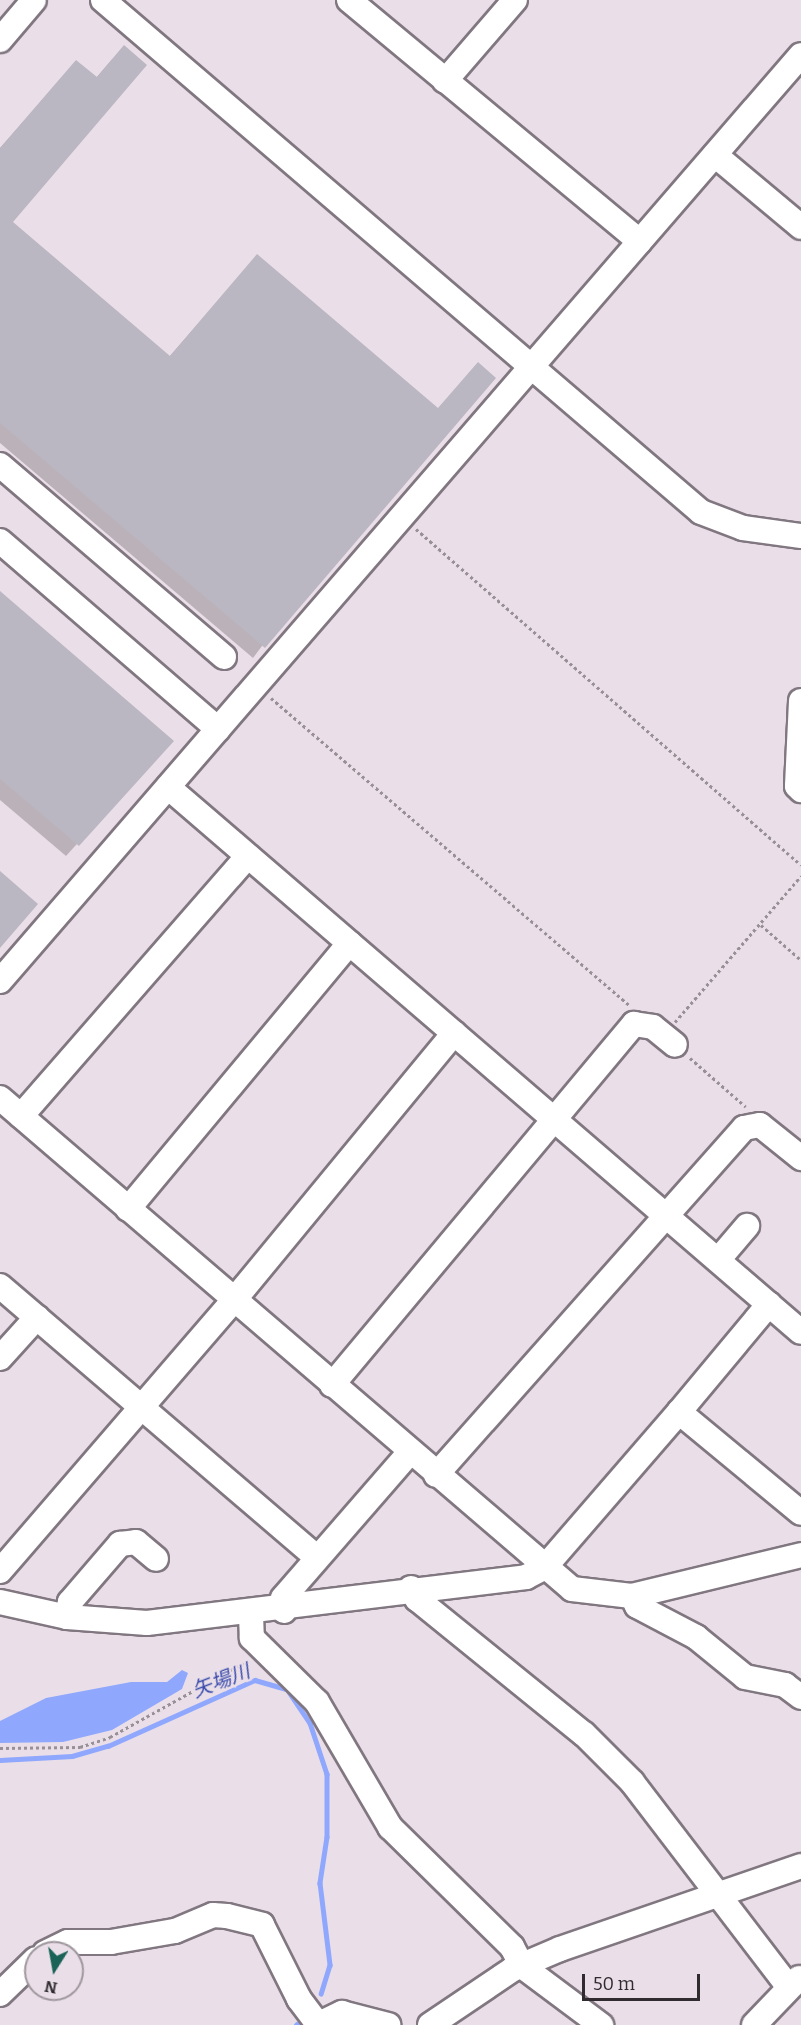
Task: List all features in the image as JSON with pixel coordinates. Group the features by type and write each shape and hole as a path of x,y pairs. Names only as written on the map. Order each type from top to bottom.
{"street":[{"path":"0,40 34,0"},
{"path":"103,0 530,369 701,512 743,528 801,536"},
{"path":"349,0 639,242"},
{"path":"446,81 515,0"},
{"path":"0,981 801,55"},
{"path":"715,155 800,223"},
{"path":"0,465 224,657"},
{"path":"0,541 218,729"},
{"path":"801,701 801,790"},
{"path":"168,787 801,1332"},
{"path":"21,1116 248,856"},
{"path":"128,1209 350,943"},
{"path":"332,1385 641,1022 669,1040"},
{"path":"0,1571 234,1300 453,1033"},
{"path":"0,1098 544,1568 572,1589 632,1596 801,1555"},
{"path":"436,1474 666,1215 754,1123 801,1158"},
{"path":"718,1260 747,1226"},
{"path":"0,1286 316,1557"},
{"path":"0,1602 68,1617 147,1623 284,1611 411,1588 526,1577 544,1568 769,1304"},
{"path":"0,1358 36,1317"},
{"path":"679,1412 801,1513"},
{"path":"284,1611 283,1598 316,1557 410,1452"},
{"path":"68,1617 70,1602 120,1544 136,1542 156,1559"},
{"path":"411,1588 417,1599 584,1734 632,1782 795,1981 754,2025"},
{"path":"632,1596 646,1613 696,1637 745,1677 785,1685 801,1697"},
{"path":"251,1614 252,1638 317,1702 390,1827 512,1947 522,1966 601,2025"},
{"path":"430,2025 522,1966 722,1892 801,1866"},
{"path":"84,1942 111,1942 227,1916 262,1926 299,1999 318,2024 342,2013 388,2025"},
{"path":"0,1994 24,1971"}],"path":[{"path":"401,517 801,865"},
{"path":"256,685 595,975 641,1022"},
{"path":"754,1123 747,1108 669,1040 801,876"},
{"path":"761,925 801,960"},
{"path":"0,1748 80,1747 110,1737 244,1666 258,1644"}],"water":[{"path":"182,1670 188,1673 182,1689 112,1730 63,1742 0,1743 0,1721 46,1698 131,1682 167,1682"}],"building":[{"path":"124,45 147,65 13,222 170,356 257,254 438,408 478,362 496,378 265,648 0,423 0,148 76,60 97,77"},
{"path":"0,591 174,741 79,846 0,779"},
{"path":"0,871 38,904 0,948"}],"waterway":[{"name":"矢場川","path":"0,1760 72,1756 108,1746 255,1680 287,1689 310,1723 327,1774 327,1837 320,1883 330,1965 321,1994"}]}
